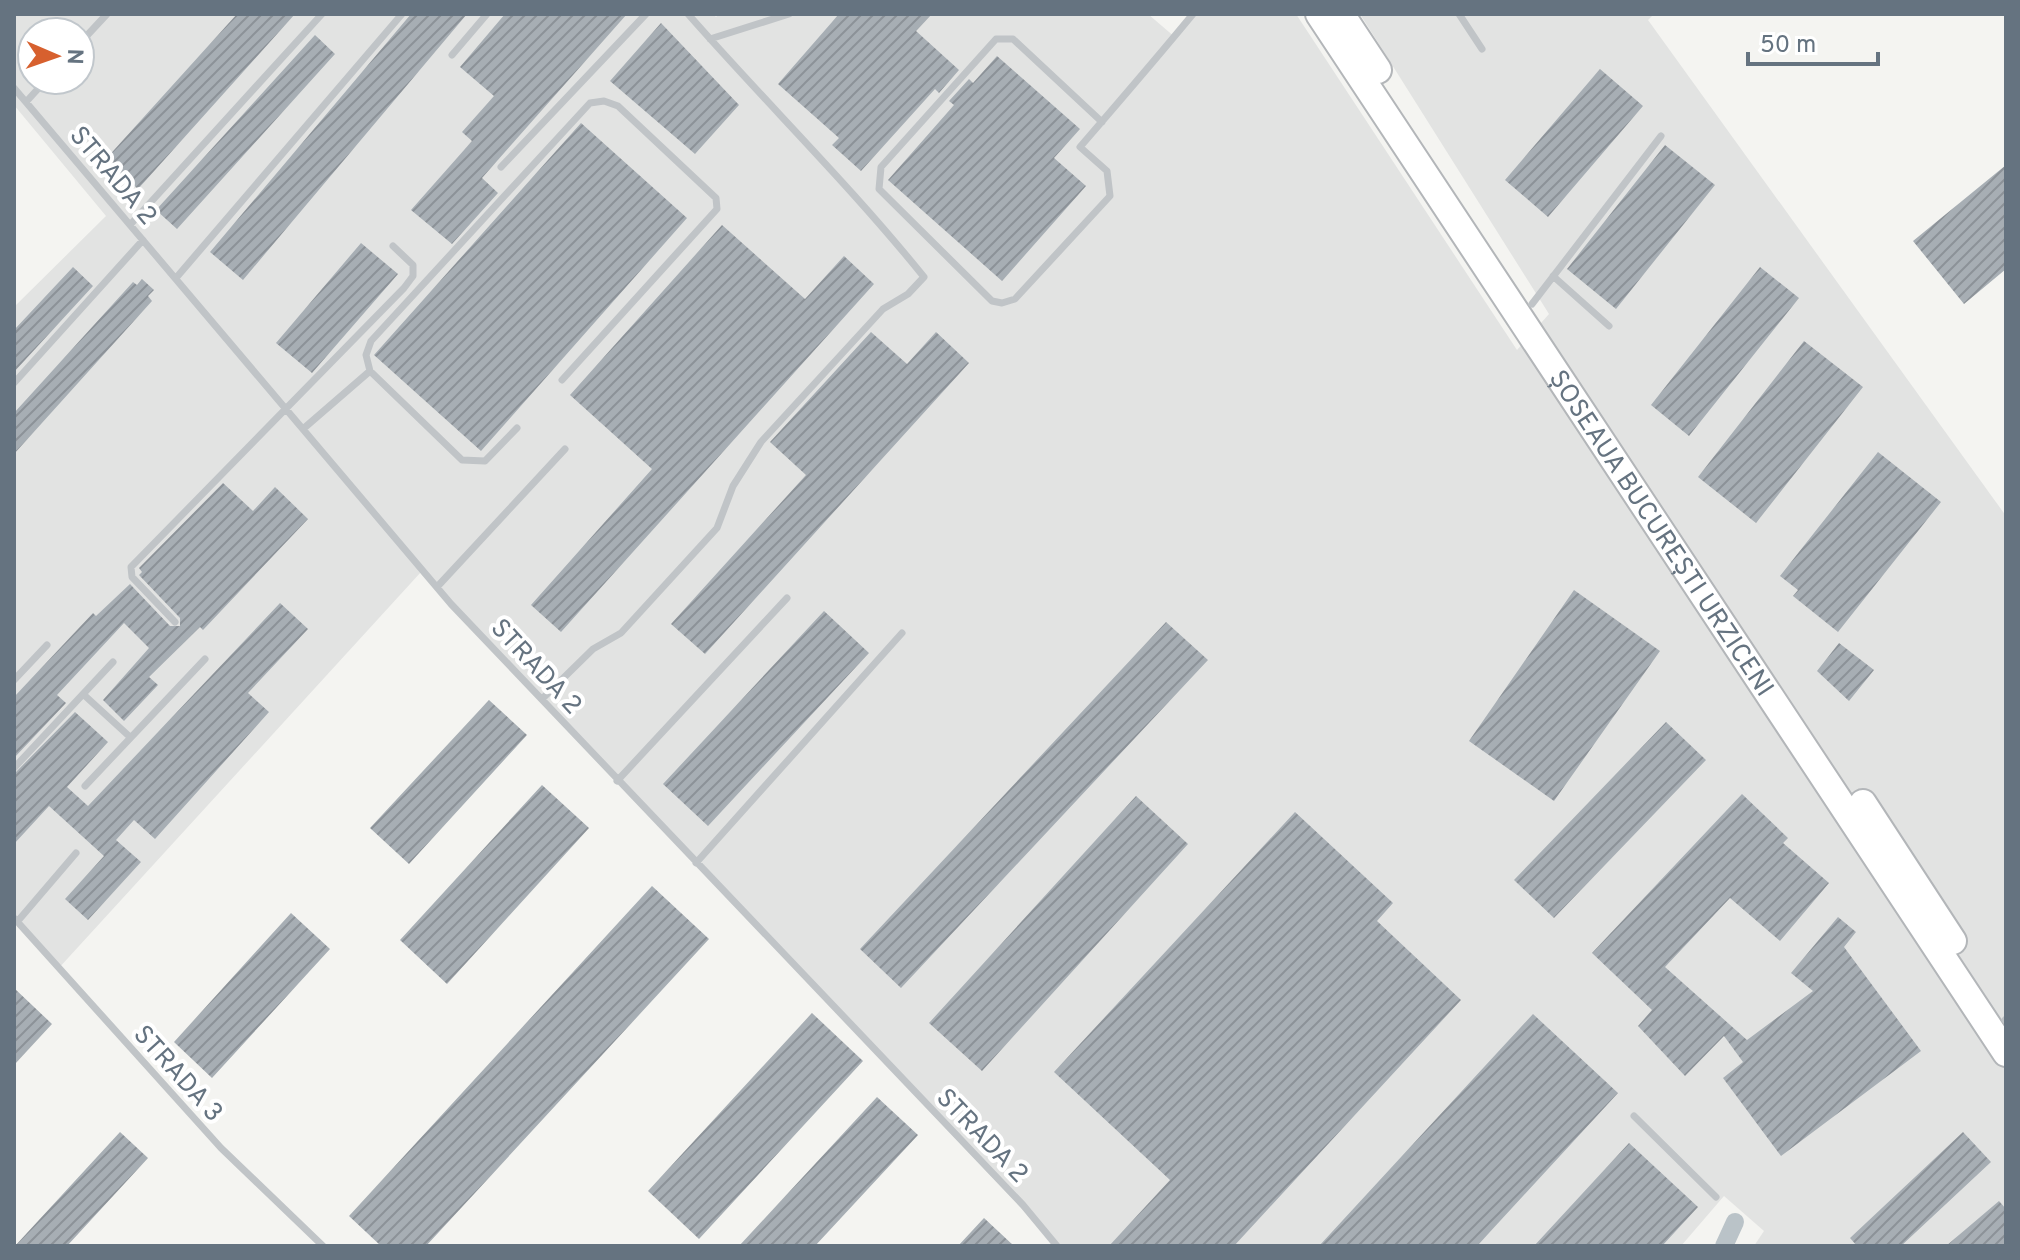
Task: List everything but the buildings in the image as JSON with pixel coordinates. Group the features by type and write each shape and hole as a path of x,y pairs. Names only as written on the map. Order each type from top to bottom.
{"highway":[{"name":"ȘOSEAUA BUCUREȘTI URZICENI","path":"1339,15 2006,1020"},
{"name":"ȘOSEAUA BUCUREȘTI URZICENI","path":"1339,15 2006,1053"}],"lane":[{"path":"130,225 322,14"},
{"path":"176,278 402,14"},
{"path":"452,55 487,14"},
{"path":"501,167 646,14"},
{"path":"542,699 593,649 621,633 717,528 733,486 761,442 883,309 908,294 924,277 865,203 774,111 688,14"},
{"path":"710,39 789,14"},
{"path":"1102,122 1013,39 996,39 881,167 879,189 992,301 1002,303 1015,299 1110,196 1107,171 1080,147 1102,122 1193,14"},
{"path":"1459,14 1482,49"},
{"name":"STRADA 2","path":"14,88 437,587 617,781 1023,1205 1057,1246"},
{"path":"26,102 31,96"},
{"path":"517,428 485,461 462,460 370,371 366,355 371,341 590,103 604,101 618,106 716,198 717,209 562,380"},
{"path":"1532,304 1661,136"},
{"path":"14,383 143,240"},
{"path":"175,622 132,577 131,567 413,276 413,265 393,246"},
{"path":"1553,276 1609,326"},
{"path":"303,429 370,371"},
{"path":"437,587 565,449"},
{"path":"617,781 787,598"},
{"path":"696,863 902,633"},
{"path":"14,680 47,645"},
{"path":"85,786 205,659"},
{"path":"14,768 113,662"},
{"path":"83,694 130,737"},
{"path":"16,920 76,853"},
{"name":"STRADA 3","path":"16,920 221,1148 323,1246"},
{"path":"1634,1116 1716,1197"}],"shaded area":[{"path":"14,14 713,14 716,17 719,14 1148,14 1176,38 1197,14 1296,14 1517,350 1549,314 1360,14 1654,14 1648,20 2006,516 2006,1246 1754,1246 1764,1231 1724,1196 1681,1246 1057,1246 421,572 58,969 14,918 14,307 106,216 14,105"}],"waterway":[{"path":"1724,1246 1735,1222"}]}
